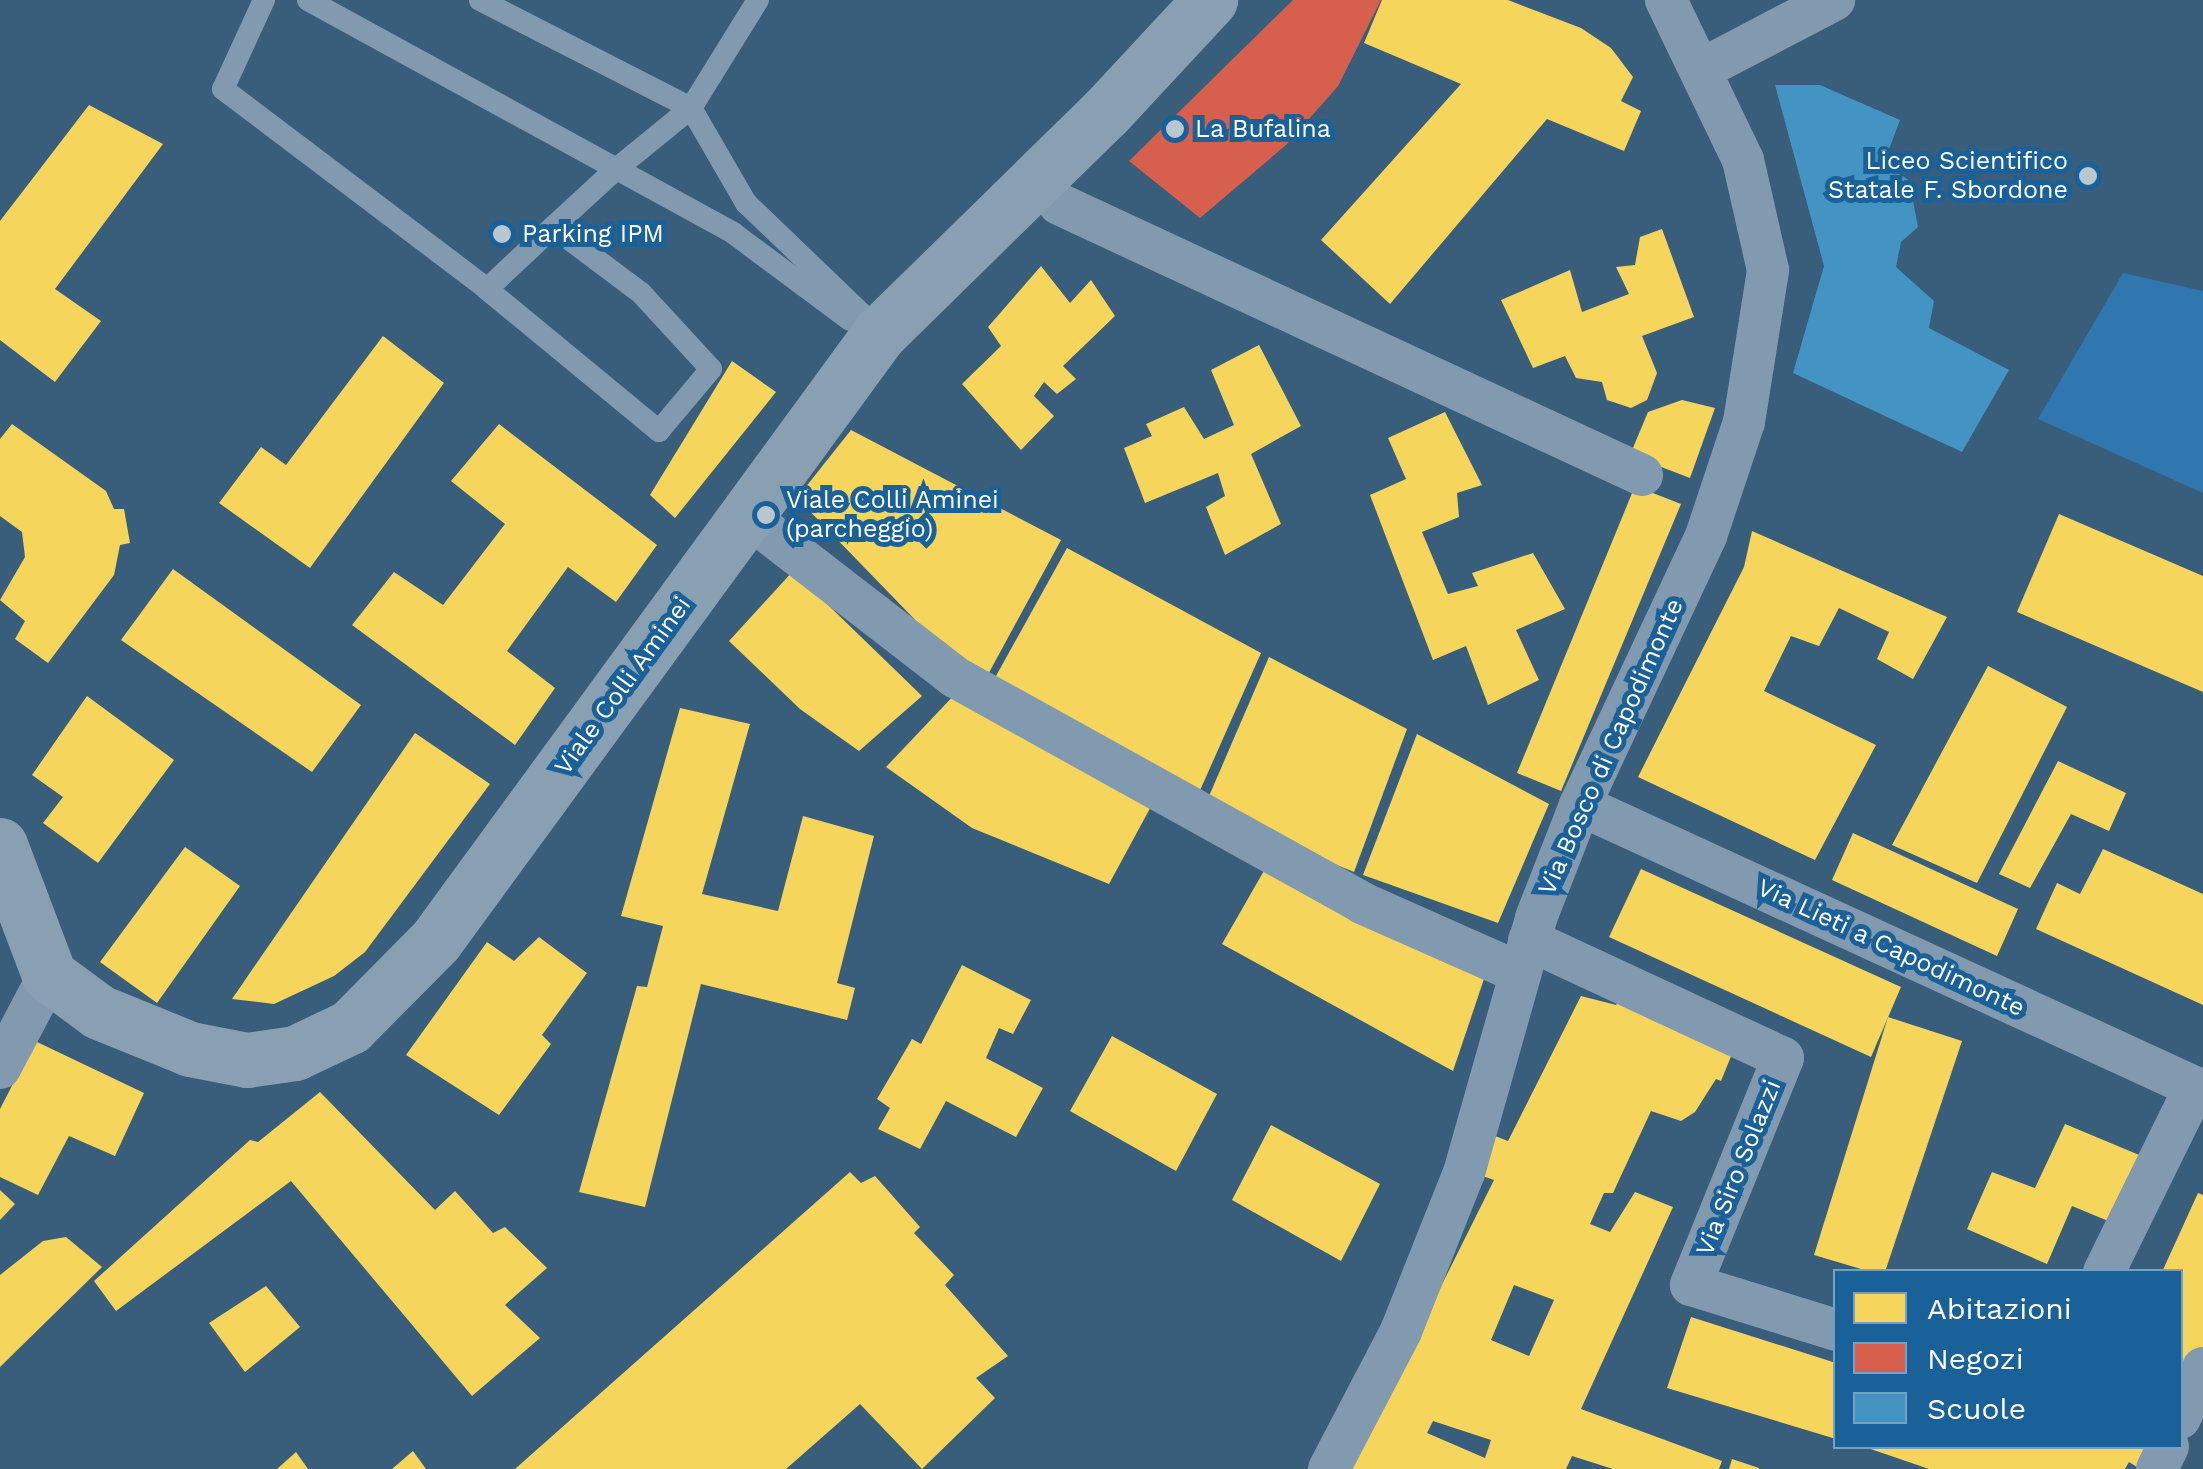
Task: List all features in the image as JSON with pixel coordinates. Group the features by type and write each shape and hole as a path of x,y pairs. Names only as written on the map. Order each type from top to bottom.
{"main road":[{"name":"Viale Colli Aminei","path":"48,974 138,1032 248,1060 295,1053 350,1026 436,940 879,334 1104,114 1210,0"},
{"path":"0,845 48,974"}],"street":[{"name":"Via Bosco di Capodimonte","path":"1329,1469 1401,1331 1464,1173 1525,957 1580,804 1706,536 1744,422 1760,341 1768,270 1743,160 1704,68 1666,0"},
{"path":"1704,68 1834,0"},
{"path":"1059,204 1642,475"},
{"path":"764,530 955,677 1312,877 1525,957"},
{"name":"Via Lieti a Capodimonte","path":"1580,804 2199,1089"},
{"name":"Via Siro Solazzi","path":"1525,957 1783,1058 1691,1285 1833,1329"},
{"path":"0,1068 48,974"},
{"path":"2106,1269 2199,1089"},
{"path":"2183,1411 2203,1368"}],"lane":[{"path":"264,0 223,89 487,289 659,431 711,369 641,293 553,228"},
{"path":"308,0 733,233 849,319 879,334"},
{"path":"480,0 691,108 746,203 879,334"},
{"path":"487,289 615,170 691,108 756,0"}],"shaded area":[{"path":"2123,273 2203,291 2203,493 2038,419"}],"building: Abitazioni":[{"path":"1382,0 1508,0 1581,28 1611,48 1633,77 1621,101 1641,111 1624,151 1547,119 1390,304 1321,240 1461,84 1364,43"},
{"path":"89,105 163,144 55,289 101,321 55,382 0,340 0,221"},
{"path":"1662,229 1694,317 1642,336 1657,373 1647,400 1631,408 1607,400 1602,382 1576,378 1565,356 1533,368 1501,300 1570,270 1582,312 1629,294 1616,267 1635,265 1640,237"},
{"path":"1041,266 1070,303 1091,280 1115,316 1063,366 1076,379 1057,394 1044,382 1034,396 1054,416 1021,450 962,384 1001,346 988,327"},
{"path":"383,336 444,383 310,568 219,503 261,447 286,465"},
{"path":"1259,345 1301,426 1251,454 1281,524 1225,555 1206,507 1225,496 1218,473 1145,503 1124,448 1152,436 1146,424 1184,407 1204,439 1234,425 1211,370"},
{"path":"732,361 776,392 675,518 650,495"},
{"path":"1682,400 1715,408 1690,478 1630,455 1648,412"},
{"path":"1445,412 1482,485 1457,493 1459,517 1422,532 1448,594 1478,586 1472,573 1533,553 1565,609 1516,630 1539,680 1488,705 1466,646 1433,660 1370,495 1406,479 1388,438"},
{"path":"12,424 106,491 114,509 124,509 130,543 120,545 114,575 48,663 15,639 25,621 0,600 25,557 22,532 0,516 0,439"},
{"path":"499,424 657,545 616,602 568,567 507,651 555,688 515,745 352,625 394,572 443,605 505,524 451,481"},
{"path":"851,430 1061,540 985,680 954,660 797,498"},
{"path":"1635,486 1681,504 1561,791 1517,773"},
{"path":"2059,514 2203,576 2203,692 2017,612"},
{"path":"1752,531 1947,617 1913,679 1877,659 1889,632 1839,608 1819,646 1791,636 1764,691 1876,745 1815,860 1638,777 1744,567"},
{"path":"1067,548 1261,653 1194,804 991,685"},
{"path":"173,569 361,705 312,772 121,640"},
{"path":"793,571 922,696 859,751 800,709 729,641"},
{"path":"1269,657 1407,729 1354,872 1203,810"},
{"path":"1988,666 2067,707 1977,883 1892,845"},
{"path":"959,690 1154,801 1109,884 972,828 886,767"},
{"path":"87,696 174,760 98,863 43,823 63,797 32,775"},
{"path":"680,708 750,724 702,894 778,911 803,816 874,836 837,983 855,988 847,1020 701,984 645,1207 579,1192 637,986 647,987 663,926 621,916"},
{"path":"415,733 490,784 365,952 334,976 274,1004 232,999"},
{"path":"1417,734 1549,804 1498,923 1363,875"},
{"path":"2058,761 2126,793 2109,831 2071,814 2030,888 1999,874"},
{"path":"1853,833 2018,909 1997,956 1832,880"},
{"path":"185,847 240,886 157,1003 100,962"},
{"path":"2103,849 2203,894 2203,1005 2036,929 2057,883 2080,894"},
{"path":"1269,862 1485,976 1453,1071 1222,944"},
{"path":"1641,869 1901,987 1871,1057 1609,937"},
{"path":"539,937 587,973 542,1035 551,1044 499,1115 406,1055 487,942 514,961"},
{"path":"962,965 1031,1000 1013,1034 999,1028 986,1058 1043,1088 1016,1137 946,1101 920,1149 878,1129 890,1108 877,1099 912,1039 921,1044"},
{"path":"1623,995 1734,1049 1721,1081 1716,1079 1695,1112 1681,1121 1651,1111 1613,1193 1604,1193 1590,1224 1610,1232 1635,1192 1673,1207 1581,1409 1722,1461 1719,1469 1613,1469 1572,1456 1566,1469 1350,1469 1494,1180 1477,1174 1495,1136 1508,1141 1581,996 1616,1005","holes":["1514,1285 1554,1300 1529,1356 1491,1340","1433,1421 1491,1440 1485,1458 1427,1433"]},
{"path":"1888,1017 1962,1041 1886,1269 1861,1269 1814,1255"},
{"path":"1112,1036 1217,1094 1176,1171 1070,1111"},
{"path":"35,1041 144,1093 115,1156 69,1136 38,1195 0,1177 0,1109"},
{"path":"320,1092 435,1210 455,1191 493,1233 505,1227 547,1268 505,1305 540,1338 472,1396 291,1181 116,1311 94,1281 250,1140 258,1142"},
{"path":"2065,1124 2144,1157 2113,1223 2072,1206 2047,1264 1967,1229 1992,1172 2035,1188"},
{"path":"1271,1125 1380,1184 1341,1261 1232,1200"},
{"path":"850,1172 861,1183 875,1176 920,1227 914,1233 954,1275 945,1285 1008,1356 976,1378 995,1398 922,1469 860,1404 786,1469 515,1469"},
{"path":"0,1190 15,1204 0,1220"},
{"path":"2198,1193 2203,1195 2203,1351 2183,1394 2183,1269 2163,1269"},
{"path":"66,1237 102,1267 0,1367 0,1275 43,1241"},
{"path":"266,1286 300,1327 245,1372 209,1323"},
{"path":"1691,1317 1833,1362 1833,1438 1667,1388"},
{"path":"1871,1449 2157,1449 2140,1469 2129,1462 2125,1469 1929,1469"},
{"path":"413,1451 426,1469 392,1469"},
{"path":"296,1452 308,1469 277,1469"},
{"path":"1732,1459 1759,1468 1759,1469 1729,1469"}],"building: Negozi":[{"path":"1293,0 1381,0 1338,86 1286,145 1200,218 1129,161"}],"building: Scuole":[{"path":"1775,85 1820,85 1900,120 1883,165 1909,180 1918,227 1901,242 1896,267 1934,301 1929,328 2009,370 1962,452 1793,373 1824,266"}],"place":[{"name":"La Bufalina","path":"1175,129"},
{"name":"Liceo Scientifico Statale F. Sbordone","path":"2088,176"},
{"name":"Parking IPM","path":"502,234"},
{"name":"Viale Colli Aminei (parcheggio)","path":"766,515"}]}
